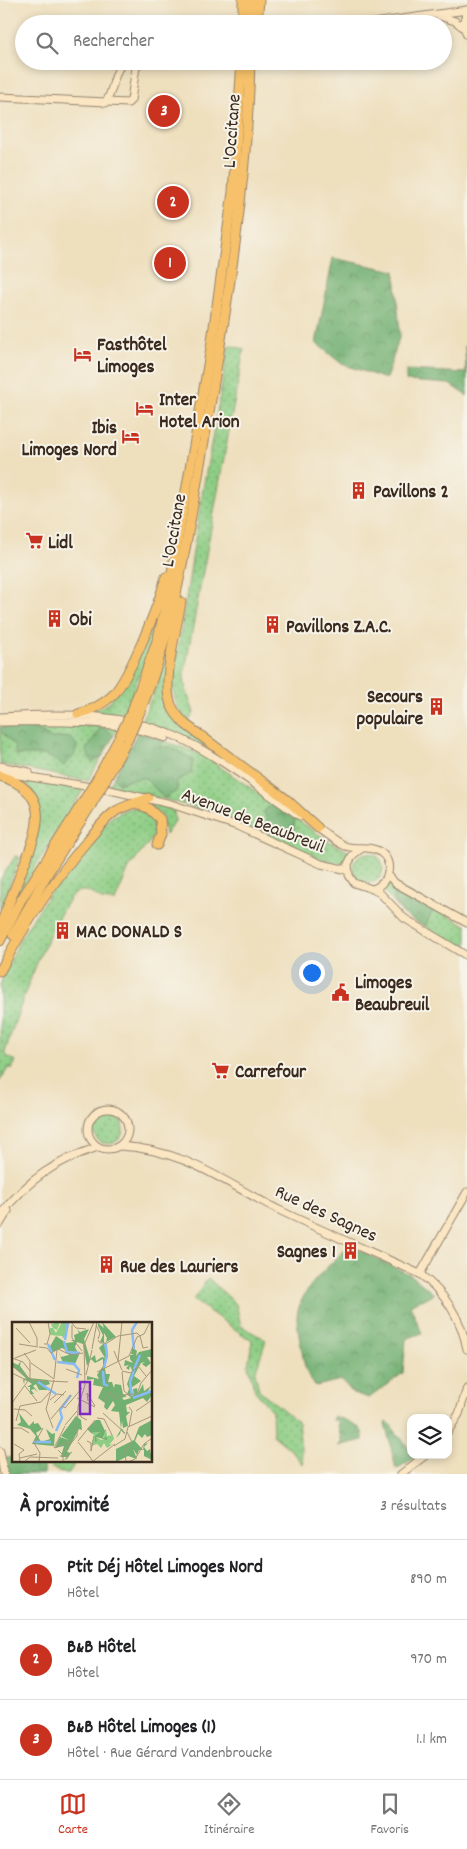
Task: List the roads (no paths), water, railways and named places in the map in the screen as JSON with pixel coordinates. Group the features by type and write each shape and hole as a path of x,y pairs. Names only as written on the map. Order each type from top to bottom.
{"highway":[{"path":"239,0 241,15"},
{"path":"243,0 245,15"},
{"path":"248,15 251,0"},
{"path":"258,15 259,0"},
{"name":"L'Occitane","path":"0,965 23,915 123,739 166,640 225,254 247,70"},
{"path":"78,714 97,706 112,696 122,683 154,614 169,564 180,554"},
{"path":"180,554 182,592 168,681 169,697 174,711 185,724 286,799 318,828"},
{"path":"0,774 29,790 38,812 34,839 0,926"},
{"path":"0,970 34,912 59,875 108,817 120,809 137,804 148,798"},
{"name":"L'Occitane","path":"0,941 21,900 87,803"},
{"path":"137,804 148,808 160,819 161,834 157,845"}],"main road":[{"path":"436,15 467,10"},
{"path":"465,31 463,20 467,10"},
{"path":"452,20 465,31"},
{"path":"105,103 114,87 118,70"},
{"path":"0,97 128,103 131,100 136,70"},
{"path":"114,87 118,104"},
{"name":"Avenue de Beaubreuil","path":"0,717 78,714 146,725 176,737 208,754 345,846 361,849 370,848 382,853 388,864 388,875"},
{"name":"Avenue de Beaubreuil","path":"0,724 86,722 123,726 159,735 208,754"},
{"path":"0,766 110,790"},
{"name":"Avenue de Beaubreuil","path":"0,774 110,790 148,798 237,826 321,864 348,870 350,860 361,849"},
{"path":"348,870 354,883 383,895 404,918 467,956"},
{"path":"372,889 382,883 388,875 395,883 467,923"},
{"path":"111,1109 118,1111 127,1120 127,1136 120,1146 109,1149 98,1146 90,1138 88,1127 91,1119 98,1111 111,1109"},
{"path":"127,1136 136,1146"},
{"path":"76,1154 86,1145 90,1138"},
{"path":"0,1215 46,1169 76,1154 98,1146"},
{"name":"Rue des Sagnes","path":"120,1146 136,1146 169,1153 193,1162 280,1211 420,1274 438,1289 453,1310 464,1332 467,1349"},
{"path":"420,1274 467,1192"},
{"path":"0,1224 12,1201"},
{"path":"452,1424 458,1414 467,1388"},
{"path":"0,1451 4,1474"},
{"path":"401,1474 421,1459"}],"place":[{"name":"B&B Hôtel Limoges (1)","path":"164,111"},
{"name":"B&B Hôtel","path":"173,202"},
{"name":"Ptit Déj Hôtel Limoges Nord","path":"170,263"},
{"name":"Fasthôtel Limoges","path":"83,354"},
{"name":"Inter Hotel Arion","path":"145,409"},
{"name":"Ibis Limoges Nord","path":"131,437"},
{"name":"Pavillons 2","path":"359,490"},
{"name":"Lidl","path":"34,541"},
{"name":"Obi","path":"55,618"},
{"name":"Pavillons Z.A.C.","path":"272,625"},
{"name":"Secours populaire","path":"437,706"},
{"name":"MAC DONALD S","path":"62,930"},
{"name":"Limoges Beaubreuil","path":"341,992"},
{"name":"Carrefour","path":"221,1070"},
{"name":"Sagnes 1","path":"350,1250"},
{"name":"Rue des Lauriers","path":"106,1265"}]}
